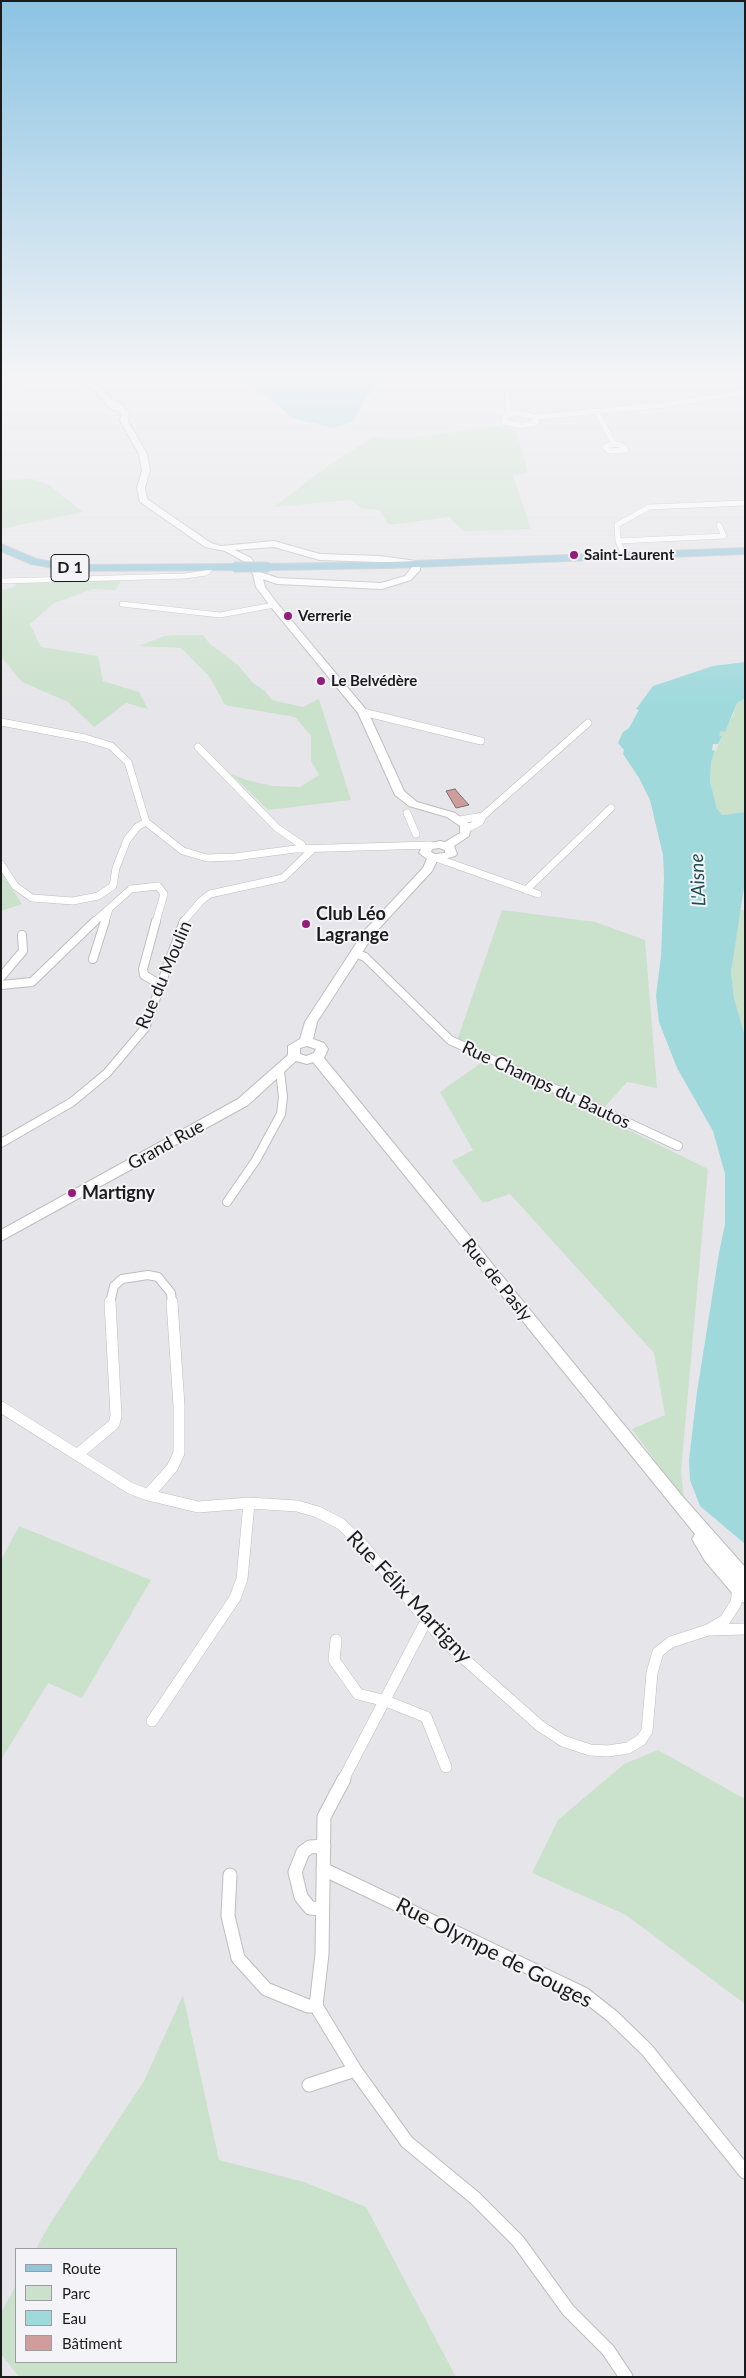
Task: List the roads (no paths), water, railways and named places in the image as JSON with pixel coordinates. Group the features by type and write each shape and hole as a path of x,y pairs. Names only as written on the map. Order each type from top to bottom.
{"main road":[{"path":"141,487 143,500 208,545 221,549 242,551 258,544 274,544 320,557 380,559 416,564 416,570 412,574 399,582 382,586 309,582 277,593 261,587"},
{"name":"D 1","path":"1,547 27,560 84,568 390,565 745,551"},
{"path":"242,551 255,570 277,593 363,712 399,793 413,804 463,824 465,834 447,846"},
{"path":"390,565 400,573 399,582"},
{"path":"255,570 261,587"},
{"path":"261,587 277,593"},
{"path":"307,1041 306,1035 312,1022 369,932 428,868 432,854 440,844 450,848 450,854 432,854"},
{"path":"307,1041 316,1043 322,1049 317,1058 307,1060 294,1056 294,1046 307,1041"},
{"name":"Grand Rue","path":"1,1236 243,1102 280,1071 294,1056"},
{"name":"Rue de Pasly","path":"317,1058 677,1502 711,1556 742,1588"}],"street":[{"path":"624,556 618,541 617,525 649,507 745,504"},
{"path":"618,541 724,536 719,525"},
{"path":"1,581 184,576 206,573 212,567"},
{"path":"122,604 214,615 236,613 277,593"},
{"path":"363,712 481,742"},
{"path":"1,722 84,738 111,746 128,762 146,822 183,851 207,858 235,858 303,849 399,847 432,854 538,894"},
{"path":"463,824 483,816 588,723"},
{"path":"198,747 277,828 302,845 303,849"},
{"path":"526,890 611,808"},
{"path":"407,813 416,834"},
{"path":"463,824 480,822 483,816"},
{"path":"1,864 15,886 32,898 73,901 98,896 113,886 116,868 127,840 137,827 146,822"},
{"name":"Rue du Moulin","path":"1,1143 72,1102 107,1073 145,1028 183,922 201,901 210,894 222,890 283,878 313,849"},
{"path":"1,986 18,986 32,982 122,896 140,886 158,886 163,890 164,894 143,969 145,977 161,986"},
{"path":"93,959 109,907"},
{"path":"1,977 4,971 23,951 22,935"},
{"name":"Rue Champs du Bautos","path":"355,953 365,957 456,1043 678,1146"},
{"path":"227,1202 256,1160 281,1114 283,1097 280,1071"},
{"path":"78,1454 114,1424 116,1416 110,1299 114,1286 122,1279 135,1276 148,1275 158,1277 172,1293 179,1406 179,1454 172,1468 148,1495"},
{"name":"Rue Félix Martigny","path":"1,1407 130,1488 148,1495 198,1507 248,1503 297,1506 318,1512 341,1524 362,1544 443,1640 540,1726 563,1741 590,1750 608,1751 628,1748 641,1740 646,1731 652,1673 658,1652 671,1642 708,1630 725,1620 736,1603 742,1588"},
{"path":"152,1721 235,1598 242,1579 248,1503"},
{"path":"426,1621 324,1817 322,1954 316,2006 355,2070 407,2142 475,2198 518,2241 568,2310 608,2350 626,2377"},
{"name":"Rue Félix Martigny","path":"708,1630 745,1630"},
{"path":"336,1640 334,1660 358,1694 386,1701 426,1717 446,1767"},
{"path":"322,1910 310,1908 301,1897 295,1872 303,1852 310,1847 324,1846"},
{"name":"Rue Olympe de Gouges","path":"323,1869 584,1994 612,2016 648,2050 745,2172"},
{"path":"230,1875 228,1916 238,1958 266,1989 308,2006 316,2006"},
{"path":"309,2085 355,2070"}],"water":[{"name":"L'Aisne","path":"745,662 745,699 737,703 725,732 721,731 719,735 722,736 718,744 713,744 712,750 715,751 711,762 710,781 717,809 722,815 745,812 745,881 731,972 734,998 745,1036 745,1544 700,1506 690,1480 689,1460 697,1392 725,1224 725,1174 713,1131 677,1068 659,1022 656,996 661,956 663,855 650,800 639,778 623,754 624,750 618,743 623,732 629,728 639,710 636,709 653,686 713,666"}],"place":[{"name":"Saint-Laurent","path":"574,555"},
{"name":"Verrerie","path":"288,616"},
{"name":"Le Belvédère","path":"321,681"},
{"name":"Club Léo Lagrange","path":"306,924"},
{"name":"Martigny","path":"72,1193"}]}
